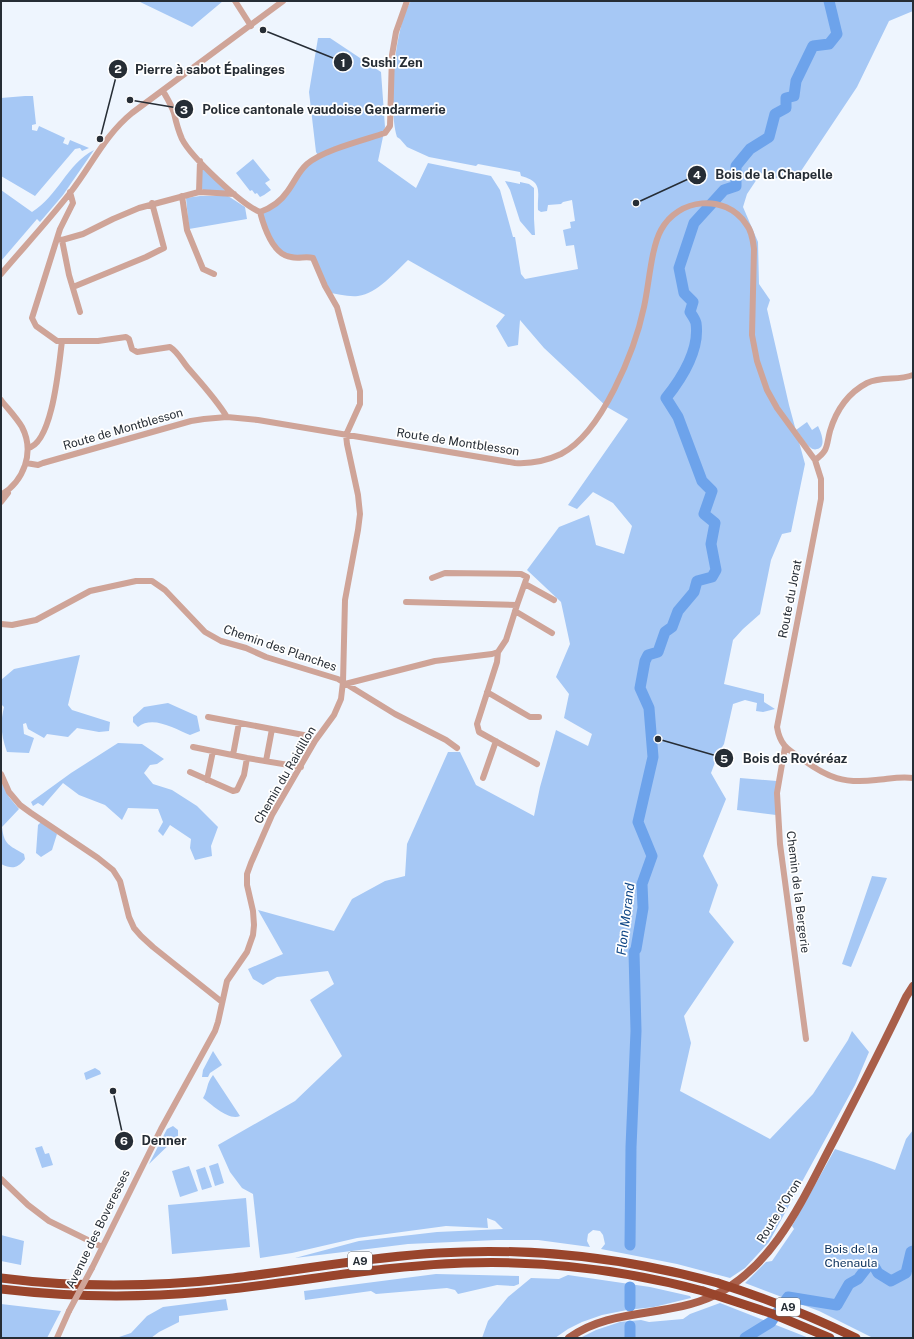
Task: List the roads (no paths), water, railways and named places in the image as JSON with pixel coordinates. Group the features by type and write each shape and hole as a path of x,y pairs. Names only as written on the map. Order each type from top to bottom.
{"highway":[{"name":"A9","path":"1,1278 45,1283 97,1285 173,1283 233,1278 407,1256 499,1251 561,1254 609,1260 670,1271 718,1283 781,1305 856,1338"},
{"name":"A9","path":"1,1289 78,1295 135,1296 234,1289 398,1268 487,1262 548,1264 642,1276 703,1291 766,1311 793,1321 830,1338"}],"main road":[{"name":"Route d'Oron","path":"568,1338 604,1321 619,1317 668,1310 702,1301 725,1290 758,1263 771,1249 802,1200 913,986"}],"street":[{"path":"235,1 251,26"},
{"path":"1,274 70,192 98,149 128,116 283,1"},
{"path":"260,212 273,206 287,192 297,175 307,164 317,157 385,133 388,130 390,126 392,55 396,32 407,1"},
{"path":"163,90 170,102 182,140 200,161 234,194 255,210 260,212 274,248 289,257 313,258 325,286 338,306 360,391 360,404 346,435"},
{"path":"199,192 200,161"},
{"path":"70,192 73,203 60,229 60,240 80,312"},
{"path":"60,240 83,234 113,219 152,203 199,192 234,194"},
{"path":"182,196 187,230 198,261 205,271 214,274"},
{"path":"73,287 147,257 164,248 152,203"},
{"name":"Route de Montblesson","path":"26,463 43,463 204,418 227,417 258,420 515,464 540,462 562,453 584,436 594,422 615,388 633,345 644,308 656,243 661,230 671,216 685,208 704,203 718,204 728,207 747,224 752,237 754,250 752,335 757,361 767,390 789,426 816,460"},
{"path":"60,240 32,318 36,326 57,341 98,341 126,337 129,339 132,349 137,352 170,347 175,350 187,367 213,396 227,417"},
{"path":"28,448 37,444 49,420 53,404 62,341"},
{"path":"816,460 825,453 833,422 840,408 853,393 869,383 913,375"},
{"path":"1,401 21,425 28,448 26,463 18,480 1,502"},
{"name":"Chemin du Raidillon","path":"222,1002 227,981 247,952 253,935 253,911 247,885 249,868 270,819 315,741 337,709 341,699 344,683 345,600 360,514 358,495 346,435"},
{"name":"Route du Jorat","path":"785,747 779,737 777,727 821,499 821,479 816,460"},
{"path":"1,495 11,488"},
{"path":"432,578 445,573 521,574 527,577 506,640 498,652 497,662 477,728 479,732 537,764"},
{"name":"Chemin des Planches","path":"1,624 12,626 36,620 90,591 136,581 152,581 164,590 206,632 216,638 246,648 266,657 333,678 344,683"},
{"path":"525,584 554,600"},
{"path":"406,602 516,608 552,633"},
{"path":"344,683 435,661 498,652"},
{"path":"344,683 395,714 446,740 456,748"},
{"path":"487,692 530,717 539,717"},
{"path":"208,717 309,736"},
{"path":"233,755 239,723"},
{"path":"266,761 272,729"},
{"path":"483,778 496,741"},
{"path":"193,747 301,767"},
{"path":"785,747 816,769 833,778 853,782 902,776 913,778"},
{"name":"Chemin de la Bergerie","path":"785,747 777,793 780,844 806,1039"},
{"path":"208,780 213,751"},
{"path":"190,772 233,791 237,790 244,775 247,758"},
{"path":"1,774 9,792 20,804 110,867 119,878 129,917 134,928 148,943 222,1002"},
{"name":"Avenue des Boveresses","path":"57,1338 154,1141 215,1031 222,1002"},
{"path":"1,1179 28,1205 46,1219 102,1247"}],"waterway":[{"name":"Flon Morand","path":"630,1245 631,1147 636,1031 634,952 636,949 643,908 642,884 652,856 638,822 653,757 649,708 640,688 645,661 648,655 658,652 665,632 672,627 678,611 694,592 697,581 712,577 716,570 711,544 715,523 704,514 712,491 702,481 678,417 666,398 684,373 692,353 697,333 696,323 690,312 693,302 684,293 679,268 694,223 724,190 736,186 736,166 750,149 769,137 775,114 786,108 786,98 794,96 796,81 813,46 829,44 837,34 829,1"},
{"path":"745,1338 771,1322 788,1297 837,1305 849,1284 858,1279 868,1266 874,1266 878,1273 891,1281 906,1273 911,1252 913,1251"},
{"name":"Flon Morand","path":"630,1287 630,1306"},
{"name":"Flon Morand","path":"630,1326 630,1338"}],"place":[{"name":"Sushi Zen","path":"263,30"},
{"name":"Police cantonale vaudoise Gendarmerie","path":"130,100"},
{"name":"Pierre à sabot Épalinges","path":"100,139"},
{"name":"Bois de la Chapelle","path":"636,203"},
{"name":"Bois de Rovéréaz","path":"658,739"},
{"name":"Denner","path":"113,1091"}],"park label":[{"name":"Bois de la Chenaula","path":"851,1256"}]}
